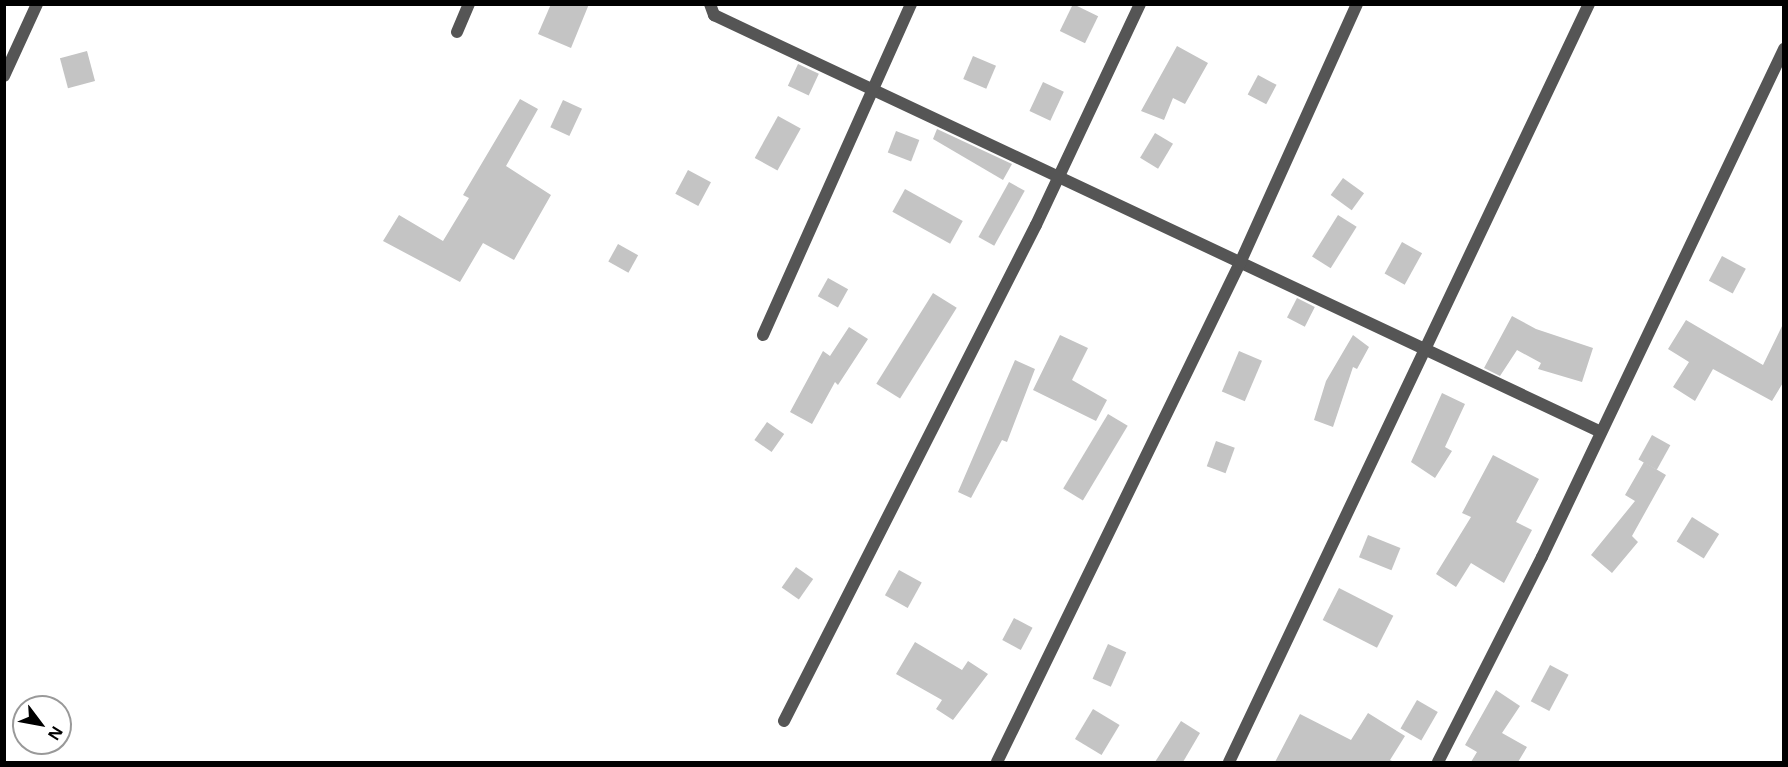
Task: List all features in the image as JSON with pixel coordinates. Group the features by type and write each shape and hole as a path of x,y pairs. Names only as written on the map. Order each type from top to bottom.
{"street":[{"path":"4,76 37,4"},
{"path":"457,32 469,4"},
{"path":"710,4 714,15 1061,175 1240,263 1601,432"},
{"path":"763,335 911,4"},
{"path":"784,721 1061,175 1140,4"},
{"path":"998,762 1240,263 1358,4"},
{"path":"1229,762 1423,349 1589,4"},
{"path":"1438,762 1601,432 1784,50"}],"building":[{"path":"551,4 589,4 571,48 538,34"},
{"path":"1073,4 1098,16 1085,43 1060,31"},
{"path":"1177,46 1208,63 1185,104 1173,98 1164,120 1141,111"},
{"path":"87,51 95,81 68,88 60,58"},
{"path":"973,56 996,66 986,89 963,79"},
{"path":"798,64 819,74 809,95 788,86"},
{"path":"1258,75 1277,85 1266,104 1248,94"},
{"path":"1043,82 1064,92 1050,121 1029,111"},
{"path":"520,99 538,109 506,166 551,195 514,260 483,243 460,282 383,241 399,215 443,241 469,198 463,195"},
{"path":"563,100 582,109 569,136 550,127"},
{"path":"778,116 801,129 777,171 755,158"},
{"path":"937,129 1012,164 1003,180 933,139"},
{"path":"896,131 919,140 911,161 888,152"},
{"path":"1155,133 1173,144 1158,169 1140,158"},
{"path":"688,170 711,182 698,206 675,194"},
{"path":"1343,178 1364,193 1352,210 1331,195"},
{"path":"1009,182 1025,191 994,246 978,237"},
{"path":"905,189 963,221 950,244 892,212"},
{"path":"1338,215 1357,227 1331,268 1312,257"},
{"path":"1402,242 1422,253 1405,285 1385,273"},
{"path":"618,244 638,255 628,273 608,261"},
{"path":"1722,256 1746,269 1733,293 1709,281"},
{"path":"828,278 848,289 838,308 818,296"},
{"path":"933,293 957,308 900,399 876,384"},
{"path":"1297,298 1315,307 1305,327 1287,318"},
{"path":"1512,316 1536,329 1593,348 1582,382 1538,369 1541,363 1517,350 1500,376 1484,368"},
{"path":"1686,320 1763,365 1784,322 1784,381 1772,401 1713,369 1695,401 1673,387 1689,362 1668,349"},
{"path":"849,327 868,339 838,385 835,382 812,424 790,412 823,351 830,356"},
{"path":"1060,335 1088,348 1072,380 1107,400 1096,421 1033,390"},
{"path":"1353,335 1369,347 1357,369 1353,367 1333,427 1314,420 1326,381"},
{"path":"1239,351 1262,361 1245,401 1222,392"},
{"path":"1015,360 1035,369 1007,442 1002,440 971,498 958,492"},
{"path":"1442,393 1465,404 1445,447 1452,451 1435,478 1411,462"},
{"path":"1108,414 1128,426 1083,500 1063,489"},
{"path":"767,422 784,434 772,452 754,440"},
{"path":"1652,435 1670,445 1657,470 1638,459"},
{"path":"1216,441 1235,448 1226,473 1207,466"},
{"path":"1493,455 1539,479 1516,522 1532,530 1504,583 1471,563 1456,587 1436,574 1471,517 1462,513"},
{"path":"1644,462 1666,475 1632,536 1638,542 1612,573 1591,555 1635,501 1625,495"},
{"path":"1692,517 1719,534 1704,559 1677,542"},
{"path":"1368,535 1400,548 1391,570 1359,557"},
{"path":"796,567 813,579 799,600 782,587"},
{"path":"899,570 922,583 908,608 885,595"},
{"path":"1339,588 1393,616 1377,648 1323,620"},
{"path":"1014,618 1033,628 1021,650 1002,640"},
{"path":"915,642 962,670 968,661 988,674 953,720 936,709 942,700 896,674"},
{"path":"1108,644 1126,652 1111,687 1093,679"},
{"path":"1550,665 1569,675 1549,711 1531,701"},
{"path":"1496,690 1520,706 1502,733 1527,747 1518,762 1471,762 1477,752 1465,745"},
{"path":"1417,700 1438,712 1421,741 1400,729"},
{"path":"1093,709 1120,725 1102,755 1075,739"},
{"path":"1368,713 1405,736 1390,760 1394,762 1275,762 1300,714 1351,740"},
{"path":"1181,721 1200,733 1183,762 1155,762"}]}
